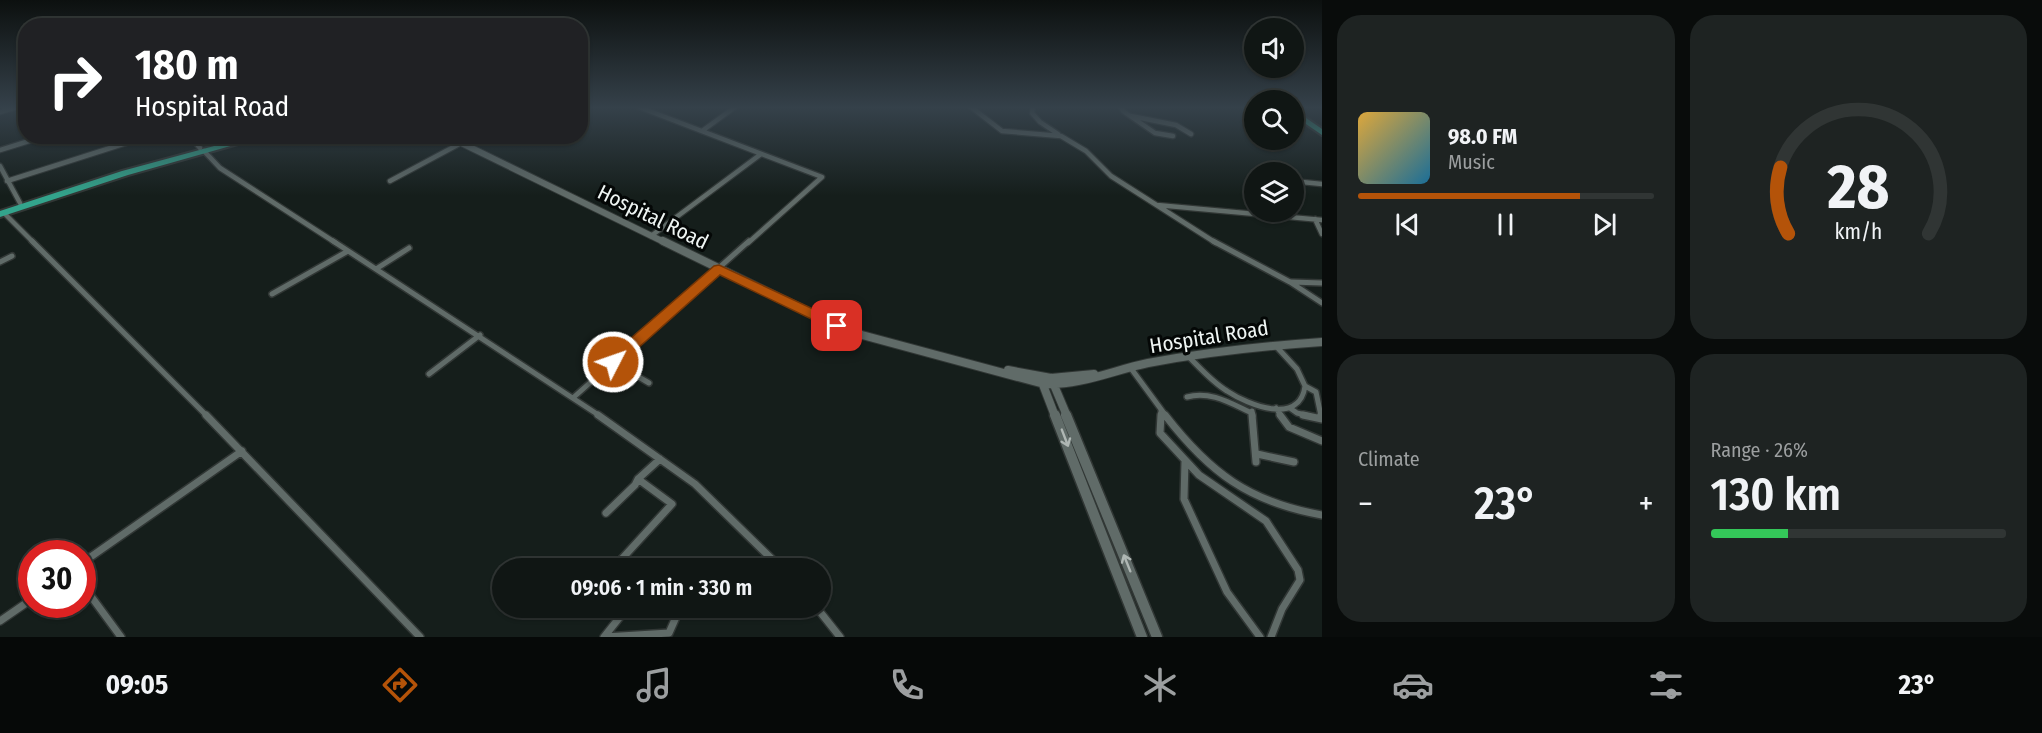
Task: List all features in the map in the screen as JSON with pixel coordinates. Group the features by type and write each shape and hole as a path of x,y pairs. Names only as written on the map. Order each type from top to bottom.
{"highway":[{"path":"1,213 222,144"},
{"path":"1,213 20,203 228,144"}],"street":[{"path":"574,397 822,177 719,137"},
{"path":"1062,137 1086,151 1112,176 1199,234 1290,282 1322,303"},
{"path":"0,150 19,144"},
{"path":"7,181 123,144"},
{"path":"197,144 220,168 480,334 530,370 574,397 695,484 771,558"},
{"path":"390,181 459,144"},
{"name":"Hospital Road","path":"463,144 845,329 983,367 1047,381 1082,380 1130,367 1188,356 1274,344 1322,342"},
{"path":"651,236 761,154"},
{"path":"0,166 20,203"},
{"path":"1304,182 1322,184"},
{"path":"1155,205 1322,220"},
{"path":"1,213 242,451 420,637"},
{"path":"1315,219 1322,234"},
{"path":"376,269 409,248"},
{"path":"272,294 348,251"},
{"path":"0,262 12,256"},
{"path":"1290,282 1322,283"},
{"path":"429,374 480,334"},
{"path":"1274,344 1295,369 1305,386 1316,392 1322,419 1297,413 1290,408"},
{"path":"1188,356 1217,385 1251,403 1290,408 1299,402 1305,386"},
{"path":"613,362 649,383"},
{"path":"1130,367 1161,410 1212,467 1254,496 1274,504 1322,515"},
{"path":"1047,381 1057,416 1142,637"},
{"path":"1047,381 1068,416 1157,637"},
{"path":"1187,397 1196,394 1204,395 1252,413"},
{"path":"1251,403 1257,458 1294,462"},
{"path":"1276,408 1289,427 1322,441"},
{"path":"1161,410 1160,433 1198,475 1266,520 1298,570 1300,580 1282,609 1271,637"},
{"path":"1057,416 1068,416"},
{"path":"96,553 242,451"},
{"path":"606,513 660,459"},
{"path":"1185,461 1184,499 1227,592 1260,637"},
{"path":"623,558 672,504 638,479"},
{"path":"1123,589 1138,590"},
{"path":"96,603 121,637"},
{"path":"0,621 18,609"},
{"path":"605,637 619,618"},
{"path":"605,637 669,633 676,618"},
{"path":"825,618 840,637"}],"route":[{"path":"613,362 719,269 837,326"}]}
